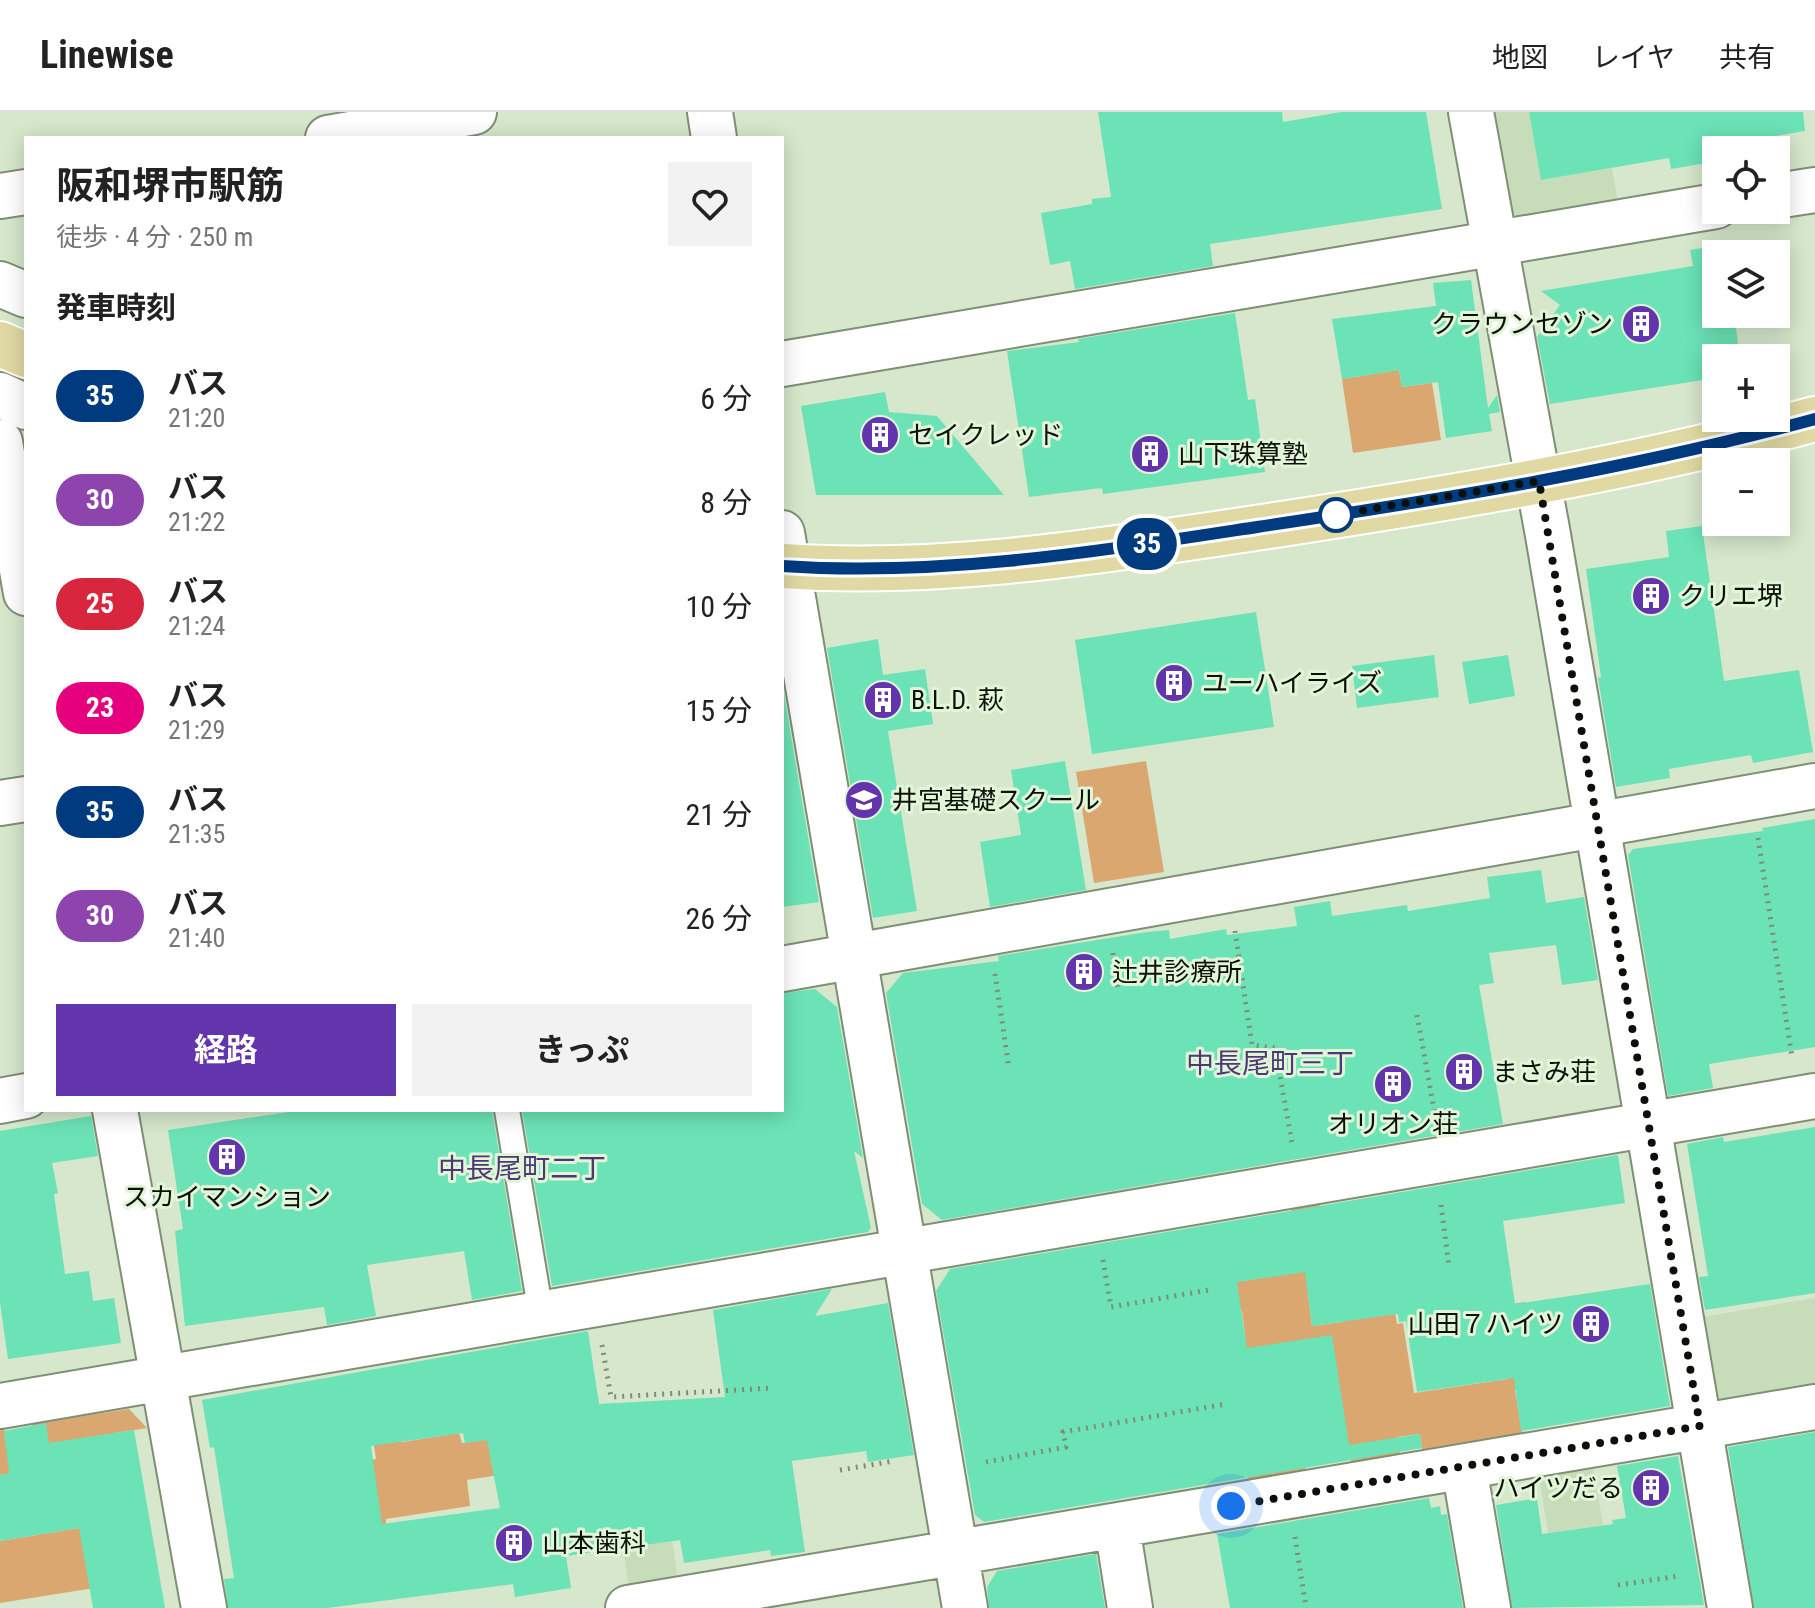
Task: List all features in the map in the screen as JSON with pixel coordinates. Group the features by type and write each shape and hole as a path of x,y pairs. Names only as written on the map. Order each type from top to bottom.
{"main road":[{"path":"0,344 24,354"},
{"path":"784,555 927,567 1050,559 1539,481 1743,439 1815,419"}],"street":[{"path":"339,136 474,112"},
{"path":"710,112 714,136"},
{"path":"1471,112 1539,481 1727,1588"},
{"path":"1790,194 1815,190"},
{"path":"0,196 24,192"},
{"path":"784,364 1702,208"},
{"path":"0,284 24,294"},
{"path":"0,395 24,406"},
{"path":"0,442 24,580"},
{"path":"784,555 794,672 852,958 965,1608"},
{"path":"784,969 1815,786"},
{"path":"0,803 24,799"},
{"path":"0,1101 24,1096"},
{"path":"0,1406 1806,1097"},
{"path":"115,1112 204,1608"},
{"path":"628,1608 1815,1407"},
{"path":"1464,1467 1488,1608"},
{"path":"1117,1526 1130,1608"}],"lane":[{"path":"507,1112 541,1314"}],"path":[{"path":"1751,797 1806,1097"},
{"path":"1229,891 1252,1045 1275,1048 1300,1184"},
{"path":"989,933 1009,1068"},
{"path":"1417,1015 1439,1160 1449,1266"},
{"path":"1096,1219 1111,1307 1209,1290"},
{"path":"595,1305 611,1397 773,1388"},
{"path":"840,1470 940,1463 1066,1447 1063,1432 1226,1404"},
{"path":"1289,1497 1306,1608"},
{"path":"1618,1585 1727,1588"}],"shaded area":[{"path":"1491,112 1529,112 1541,180 1612,168 1618,202 1522,219 1508,211"},
{"path":"1399,370 1402,387 1432,383 1441,440 1353,453 1342,379"},
{"path":"1146,761 1164,872 1094,883 1076,772"},
{"path":"1318,1196 1326,1249 1308,1295 1312,1326 1342,1322 1390,1284 1397,1324 1403,1323 1414,1393 1508,1379 1500,1321 1469,1311 1525,1302 1537,1386 1515,1390 1523,1439 1423,1457 1420,1434 1397,1437 1401,1460 1352,1468 1346,1427 1305,1465 1306,1475 1248,1483 1225,1337 1245,1334 1242,1311 1217,1285 1262,1278 1298,1256 1290,1200"},
{"path":"1815,1298 1815,1392 1718,1407 1702,1317"},
{"path":"129,1409 147,1428 85,1438 76,1463 0,1475 0,1428 4,1428 6,1442 34,1437 32,1424"},
{"path":"372,1433 403,1442 459,1433 462,1443 515,1436 524,1471 467,1480 470,1506 386,1519 386,1526 336,1533 326,1466 376,1459"},
{"path":"1593,1466 1603,1525 1548,1533 1539,1475"},
{"path":"664,1486 678,1580 629,1589 615,1488"},
{"path":"79,1528 113,1585 0,1603 0,1541"}],"building":[{"path":"1098,112 1282,112 1283,122 1341,112 1426,112 1442,209 1210,244 1213,266 1075,289 1070,261 1050,265 1041,213 1092,204 1092,199 1111,197"},
{"path":"1529,112 1803,112 1805,131 1775,136 1702,136 1702,164 1671,169 1669,158 1541,180"},
{"name":"クラウンセゾン","path":"1702,248 1702,328 1736,328 1738,344 1702,344 1702,380 1550,404 1537,337 1560,305 1541,291 1693,266 1690,250"},
{"path":"1471,280 1488,408 1497,395 1500,412 1489,414 1492,431 1446,438 1438,382 1402,387 1399,370 1342,379 1332,319 1436,306 1433,283"},
{"path":"1235,313 1248,400 1255,399 1265,472 1103,494 1102,488 1029,497 1007,351 1079,342 1078,339"},
{"name":"セイクレッド","path":"885,392 889,412 937,416 1004,495 816,495 801,406"},
{"path":"1702,526 1724,681 1799,670 1813,752 1753,763 1751,755 1669,769 1670,778 1616,787 1598,678 1601,677 1586,569 1669,557 1666,531"},
{"name":"ユーハイライズ","path":"1256,612 1274,727 1092,754 1075,640"},
{"path":"878,639 883,675 925,669 933,724 888,731 917,911 873,918 827,648"},
{"path":"1434,655 1439,697 1357,708 1352,666"},
{"path":"1508,655 1515,696 1469,704 1462,662"},
{"path":"784,694 819,902 784,907"},
{"path":"1065,761 1086,890 990,907 980,842 1021,835 1011,770"},
{"path":"1815,819 1815,1047 1709,1064 1713,1088 1668,1096 1628,855 1633,849 1763,831 1762,828"},
{"path":"1541,870 1546,903 1584,897 1598,980 1562,985 1556,945 1489,953 1494,983 1479,985 1503,1124 942,1220 922,1204 886,993 903,973 999,961 998,956 1147,932 1169,930 1170,939 1226,929 1227,935 1297,926 1294,907 1330,901 1332,916 1407,905 1408,911 1490,898 1487,877"},
{"path":"815,989 837,1007 863,1158 854,1151 871,1228 868,1232 552,1286 522,1112 784,1112 784,993"},
{"path":"289,1112 492,1112 522,1291 472,1300 464,1251 367,1265 376,1316 327,1325 324,1307 185,1326 175,1231 183,1229 168,1130"},
{"path":"91,1116 98,1156 52,1163 58,1193 54,1194 65,1274 89,1271 93,1301 114,1298 121,1343 8,1359 0,1303 0,1131"},
{"path":"1815,1127 1815,1293 1705,1310 1699,1277 1708,1276 1687,1144 1723,1137 1724,1142"},
{"path":"1618,1155 1625,1203 1503,1221 1515,1304 1650,1284 1670,1406 1521,1431 1514,1378 1417,1392 1406,1321 1399,1322 1398,1314 1312,1326 1305,1272 1237,1282 1247,1348 1332,1335 1349,1445 1420,1434 1422,1448 984,1522 975,1515 936,1291 950,1269"},
{"path":"832,1289 815,1316 888,1303 914,1455 868,1462 866,1451 792,1461 805,1552 771,1556 770,1550 684,1563 680,1540 566,1556 571,1588 515,1597 513,1584 327,1608 228,1608 224,1579 234,1578 214,1447 210,1448 202,1400 588,1331 599,1404 725,1397 713,1310","holes":["463,1433 465,1443 487,1440 500,1508 382,1524 371,1446"]},
{"path":"46,1423 49,1443 134,1430 165,1608 93,1608 79,1528 0,1541 0,1475 9,1473 4,1431"},
{"path":"1815,1432 1815,1608 1754,1608 1728,1447"},
{"path":"1678,1456 1704,1605 1512,1608 1496,1505 1537,1498 1542,1534 1613,1524 1612,1520 1626,1518 1617,1466"},
{"path":"1429,1498 1431,1508 1440,1506 1441,1515 1447,1514 1463,1608 1230,1608 1217,1534"},
{"path":"1096,1554 1105,1608 989,1608 987,1587 997,1571"}],"bus line":[{"name":"35","path":"784,566 927,567 1050,559 1539,481 1743,439 1815,419"}],"place":[{"name":"クラウンセゾン","path":"1641,324"},
{"name":"セイクレッド","path":"880,435"},
{"name":"山下珠算塾","path":"1150,454"},
{"name":"クリエ堺","path":"1651,596"},
{"name":"ユーハイライズ","path":"1174,683"},
{"name":"B.L.D. 萩","path":"883,700"},
{"name":"井宮基礎スクール","path":"864,800"},
{"name":"辻井診療所","path":"1084,972"},
{"name":"まさみ荘","path":"1464,1072"},
{"name":"オリオン荘","path":"1393,1084"},
{"name":"スカイマンション","path":"227,1157"},
{"name":"山田７ハイツ","path":"1591,1324"},
{"name":"ハイツだる","path":"1651,1488"},
{"name":"山本歯科","path":"514,1543"}],"district":[{"name":"中長尾町三丁","path":"1270,1063"},
{"name":"中長尾町二丁","path":"522,1168"}],"route":[{"path":"1231,1506 1700,1426 1539,481 1336,515"}]}
